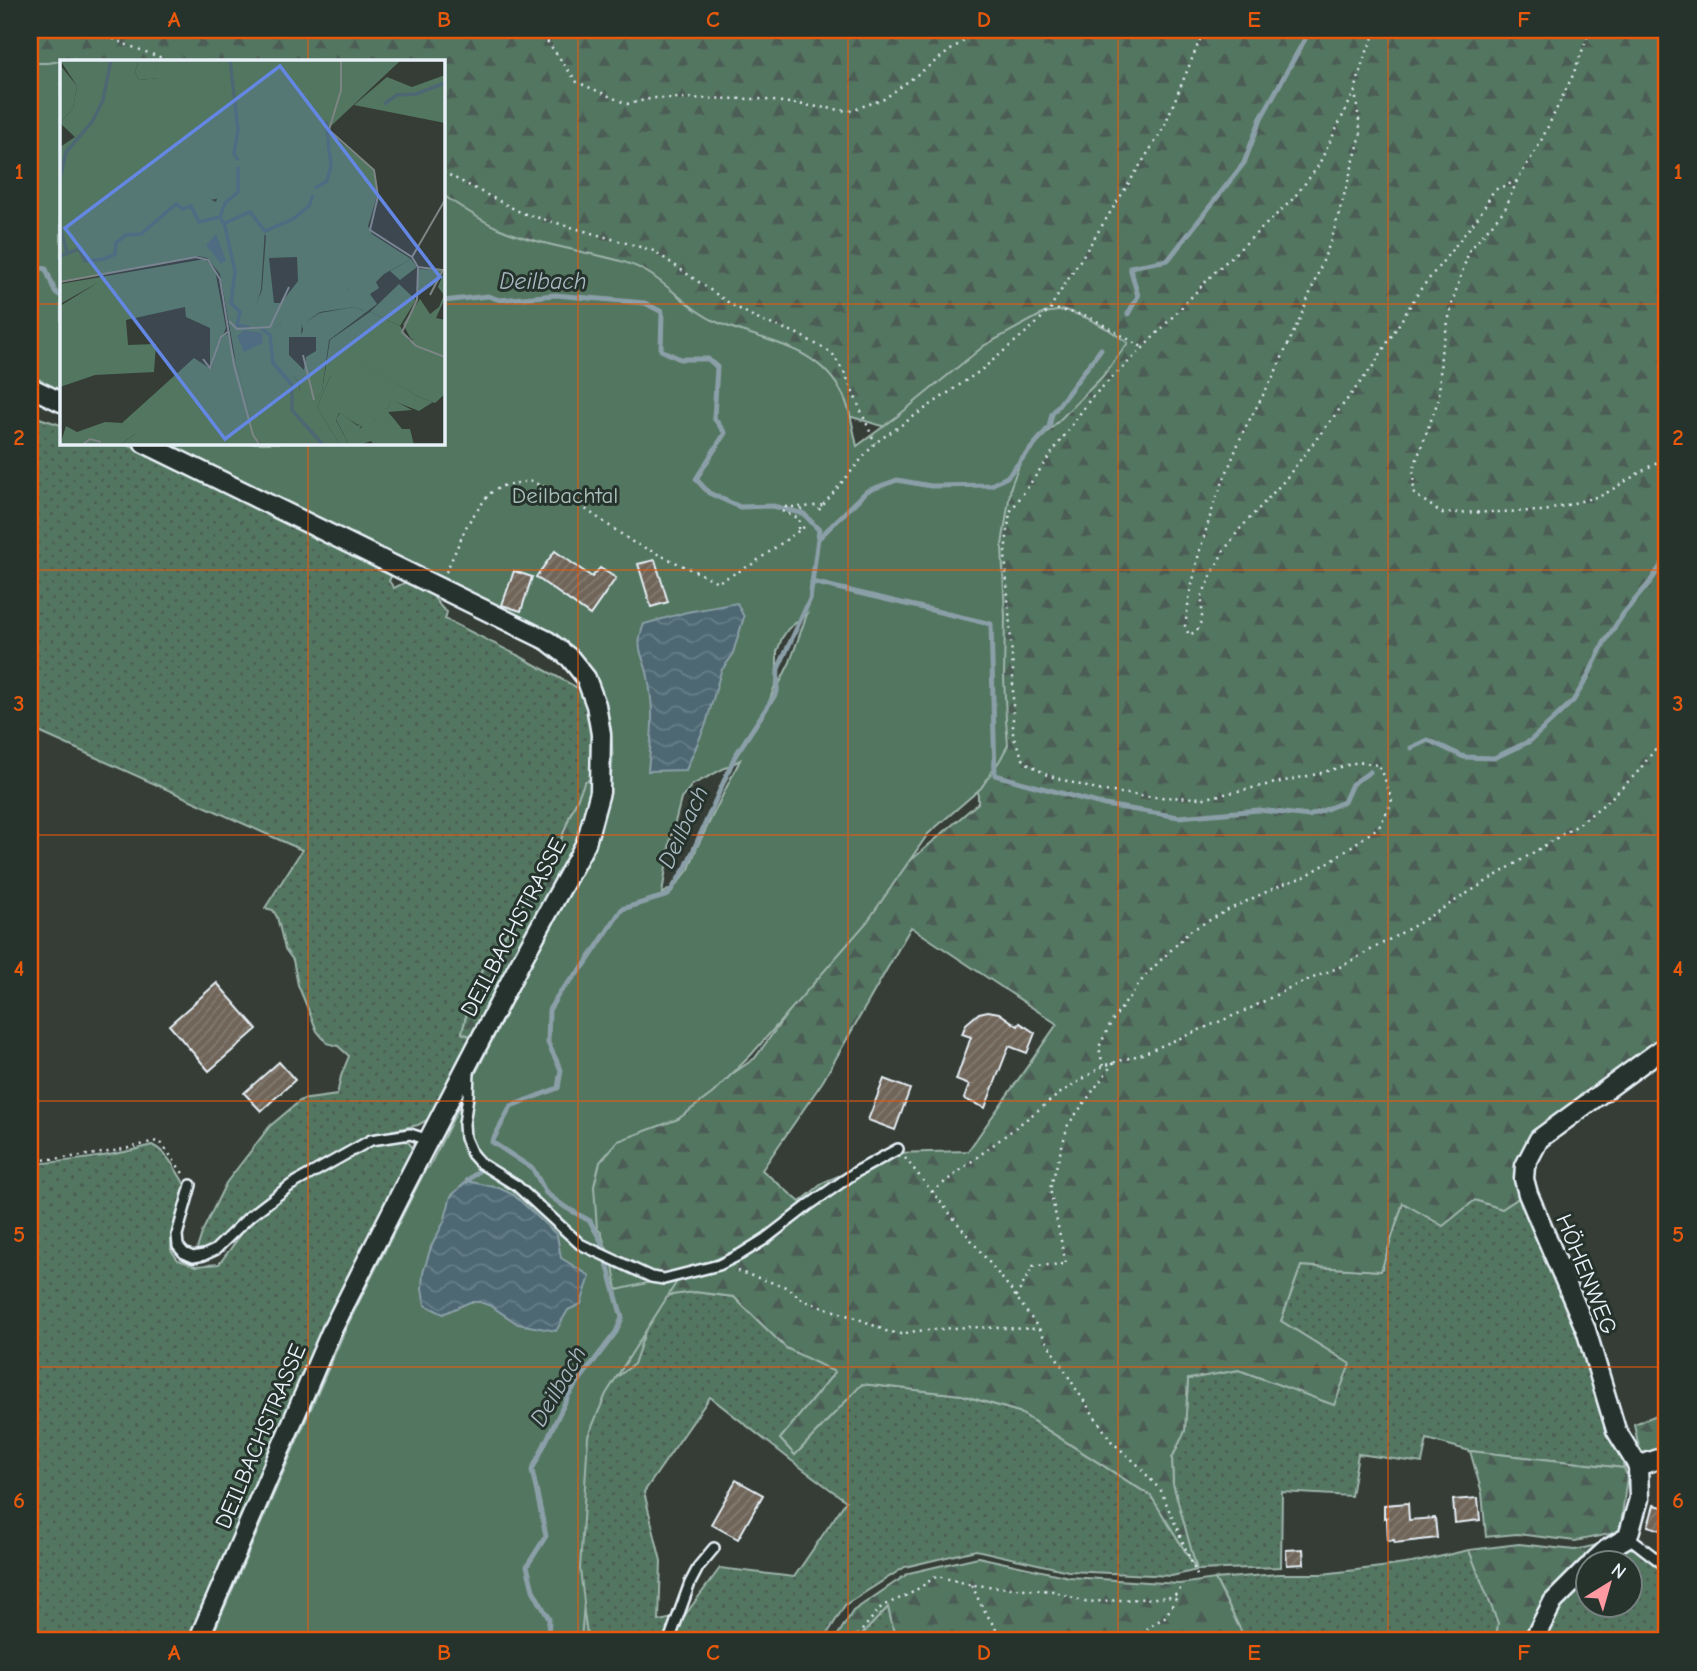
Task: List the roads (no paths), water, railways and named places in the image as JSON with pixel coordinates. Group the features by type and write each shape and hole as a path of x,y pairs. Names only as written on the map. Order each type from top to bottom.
{"street":[{"path":"30,387 60,402"},
{"name":"DEILBACHSTRASSE","path":"146,444 548,641 570,658 586,678 596,705 601,734 600,792 586,843 519,965 331,1332 198,1641"},
{"name":"HÖHENWEG","path":"1638,1466 1616,1430 1586,1330 1524,1179 1525,1166 1539,1139 1667,1045"},
{"path":"1609,1548 1628,1536 1639,1499 1638,1466 1667,1455"},
{"path":"1533,1641 1553,1602 1574,1581"}],"lane":[{"path":"469,1063 464,1124 465,1138 472,1154 480,1163 517,1186 580,1244 651,1277 663,1279 719,1265 765,1239 856,1172 898,1149"},
{"path":"191,1185 177,1235 178,1246 193,1257 215,1250 249,1217 291,1185 371,1140 410,1134 429,1140"},
{"path":"1628,1536 1667,1567"},
{"path":"668,1641 690,1583 699,1566 714,1548"}],"water":[{"path":"737,603 744,617 732,656 721,671 706,724 686,770 648,771 651,699 639,644 644,624 687,612"},
{"path":"467,1181 499,1188 514,1195 557,1235 561,1258 590,1276 581,1304 568,1310 556,1331 518,1324 480,1302 470,1302 443,1314 425,1305 423,1273 431,1247 444,1222 451,1196"}],"waterway":[{"path":"1128,314 1138,296 1130,267 1168,260 1244,163 1261,118 1310,30"},
{"name":"Deilbach","path":"30,265 46,269 55,292 60,295"},
{"name":"Deilbach","path":"444,301 488,296 500,300 555,295 645,303 662,312 661,350 680,359 708,359 717,367 714,418 725,433 696,479 709,493 740,507 773,506 804,514 819,530 810,599 778,669 777,692 735,756 686,867 668,895 622,909 584,966 560,992 549,1010 548,1043 561,1070 558,1088 511,1106 492,1142 533,1169 546,1193 590,1221 601,1241 622,1318 616,1332 569,1394 532,1470 546,1536 527,1566 533,1590 549,1619 548,1641"},
{"path":"819,538 867,491 897,480 931,486 991,485 1007,477 1049,427 1052,414 1101,349"},
{"path":"1411,748 1428,740 1464,757 1494,758 1530,741 1573,701 1604,643 1667,557"},
{"path":"812,582 991,624 995,775 1105,805 1179,817 1259,810 1309,816 1344,802 1352,784 1370,772"},
{"name":"Deilbach","path":"467,1181 480,1170"}],"park label":[{"name":"Deilbachtal","path":"565,495"}]}
